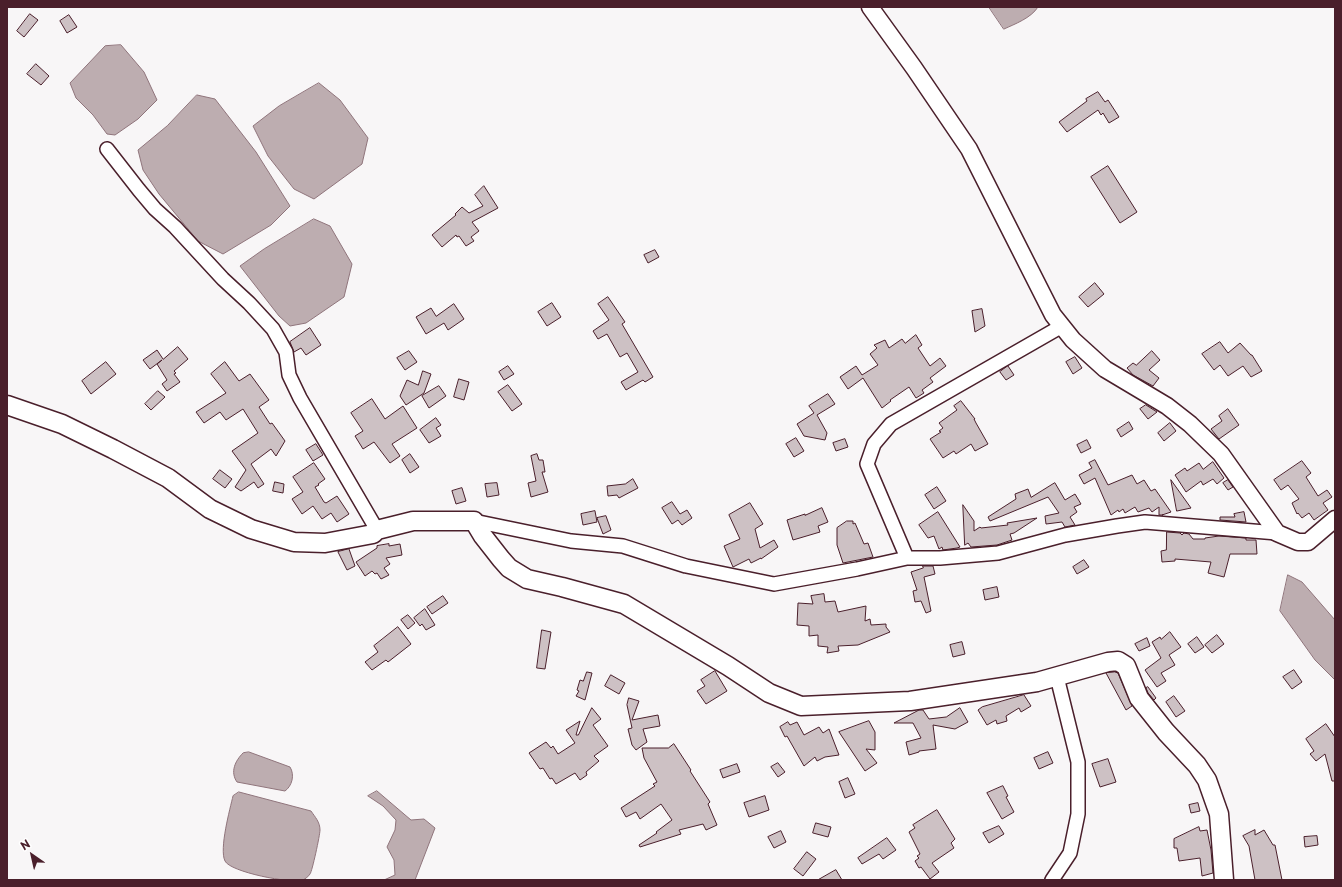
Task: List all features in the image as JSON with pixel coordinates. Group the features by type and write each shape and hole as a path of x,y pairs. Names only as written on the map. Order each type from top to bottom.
{"main road":[{"path":"7,405 62,424 113,449 168,478 210,509 251,529 294,542 325,543 373,534 377,530 413,521 474,521 482,536 509,568 527,579 562,586 624,604 728,666 769,693 801,706 910,701 1037,682 1108,662 1118,661 1126,666 1139,698 1166,732 1197,765 1207,780 1219,814 1224,880"}],"street":[{"path":"870,7 914,68 969,149 1053,315 1073,340 1106,369 1167,406 1190,424 1221,454 1277,533"},
{"path":"106,148 138,190 176,227 223,279 274,329 286,352 289,376 300,398 377,530"},
{"path":"907,558 867,464 874,444 890,424 1062,326"},
{"path":"474,521 571,541 623,546 686,566 774,584 857,569 907,558 940,558 998,553 1066,535 1145,522 1277,533 1298,542 1308,542 1335,519"},
{"path":"1052,880 1070,853 1078,814 1078,762 1056,677"}],"shaded area":[{"path":"989,7 1038,7 1035,11 1018,23 1004,29"},
{"path":"121,45 144,72 157,100 138,119 115,135 107,134 93,115 76,98 70,83 105,46"},
{"path":"319,83 340,100 368,138 362,164 314,199 294,189 268,156 253,126 279,106"},
{"path":"197,95 215,99 256,152 290,206 271,225 223,254 198,241 159,194 143,170 138,150 167,126"},
{"path":"314,219 330,226 352,264 344,297 306,323 290,326 279,316 240,266 264,249"},
{"path":"1288,575 1302,582 1335,620 1335,680 1315,660 1280,611"},
{"path":"249,752 290,767 292,770 291,783 285,791 237,782 234,774 234,767 243,753"},
{"path":"377,791 411,820 424,819 435,828 415,880 384,880 395,875 394,860 387,847 395,830 396,820 383,806 368,796"},
{"path":"239,792 311,811 318,822 320,830 312,867 310,874 307,877 303,880 296,881 274,879 238,869 229,865 225,861 223,848 228,819 233,796"}],"building":[{"path":"30,14 38,20 24,37 17,31"},
{"path":"69,15 77,27 67,33 60,21"},
{"path":"36,64 49,76 41,85 27,74"},
{"path":"1098,92 1105,102 1108,100 1119,117 1109,123 1103,113 1101,115 1098,110 1067,132 1059,122 1087,101 1086,99"},
{"path":"1108,166 1137,212 1120,223 1091,177"},
{"path":"484,186 498,208 472,222 479,231 471,237 474,241 466,246 459,236 457,237 456,235 442,247 432,235 456,215 455,214 462,207 469,213 483,206 475,195"},
{"path":"655,250 659,257 648,263 644,255"},
{"path":"1095,283 1104,294 1088,307 1079,297"},
{"path":"608,297 625,322 622,324 653,377 645,382 643,380 626,390 621,382 638,372 627,353 620,357 607,334 598,339 593,331 609,320 598,304"},
{"path":"552,303 561,317 547,326 538,312"},
{"path":"454,304 464,319 448,330 444,323 426,334 416,317 431,308 436,316"},
{"path":"982,309 985,326 975,332 972,311"},
{"path":"310,328 321,345 306,355 301,348 294,352 290,342"},
{"path":"916,335 922,345 918,348 930,366 940,358 946,366 930,378 933,382 922,390 924,393 916,398 909,387 890,400 891,401 882,408 863,378 848,389 840,377 856,366 862,375 878,365 870,354 877,348 874,345 885,340 889,348 902,339 905,343"},
{"path":"1220,342 1228,353 1240,343 1252,355 1262,371 1251,377 1243,366 1228,376 1220,365 1214,370 1202,354"},
{"path":"178,347 188,359 174,371 176,373 174,374 180,382 167,391 162,384 167,380 157,364 162,360 150,369 143,360 157,350 163,359"},
{"path":"409,351 417,362 405,370 397,358"},
{"path":"1152,351 1160,360 1149,370 1159,378 1153,386 1133,375 1127,368 1133,363 1136,365"},
{"path":"1075,357 1082,368 1073,374 1066,362"},
{"path":"106,362 116,374 91,394 82,381"},
{"path":"225,362 239,381 250,374 269,400 259,407 270,424 272,423 285,441 276,456 271,449 251,464 264,484 258,488 254,482 241,491 235,487 246,470 232,451 258,433 243,409 226,420 220,412 204,423 196,412 226,393 211,374"},
{"path":"508,366 514,374 504,380 499,372"},
{"path":"1008,366 1014,375 1006,380 1000,372"},
{"path":"423,371 431,374 424,393 406,405 400,396 407,380 418,385"},
{"path":"459,379 469,382 464,400 454,397"},
{"path":"508,385 522,404 512,411 498,392"},
{"path":"439,386 446,396 429,408 422,396"},
{"path":"158,391 165,397 151,410 145,404"},
{"path":"828,394 835,404 817,415 827,433 825,440 804,436 797,424 814,413 809,406"},
{"path":"372,399 385,419 403,406 417,428 392,444 400,456 390,463 374,442 363,449 355,436 363,431 351,413"},
{"path":"961,401 975,419 988,444 975,451 971,444 956,454 954,451 943,458 930,439 941,432 939,431 943,428 939,423 957,410 954,406"},
{"path":"1146,405 1157,412 1148,419 1140,409"},
{"path":"1228,409 1239,425 1219,439 1211,429 1222,421 1219,416"},
{"path":"436,418 441,425 436,428 441,436 429,443 420,430"},
{"path":"1129,422 1133,429 1121,437 1117,430"},
{"path":"1170,423 1176,431 1164,441 1158,433"},
{"path":"796,438 804,451 794,457 786,444"},
{"path":"845,439 848,447 836,451 833,443"},
{"path":"1087,440 1091,448 1081,453 1077,445"},
{"path":"316,444 323,455 313,461 306,450"},
{"path":"410,454 419,467 410,473 402,460"},
{"path":"537,454 539,460 543,460 545,472 542,472 548,492 531,497 528,483 536,481 531,456"},
{"path":"1095,460 1108,485 1132,475 1137,484 1144,480 1151,491 1155,489 1171,512 1159,515 1159,507 1152,512 1149,508 1138,512 1135,507 1125,513 1123,509 1119,512 1118,510 1111,515 1095,478 1084,484 1079,475 1092,468 1089,463"},
{"path":"1302,461 1311,473 1306,477 1318,496 1327,490 1332,497 1323,503 1328,510 1314,520 1309,513 1302,518 1298,513 1297,514 1292,503 1299,499 1288,485 1281,490 1274,480"},
{"path":"1213,462 1224,478 1217,484 1213,479 1203,485 1201,481 1186,492 1175,475 1185,468 1187,471 1199,463 1203,469"},
{"path":"314,463 325,479 315,487 324,502 326,503 337,496 349,514 337,522 331,513 322,519 313,506 302,514 292,499 303,492 293,477"},
{"path":"220,470 232,479 225,488 213,479"},
{"path":"633,479 638,488 619,498 617,495 608,496 607,486 625,484"},
{"path":"1171,480 1191,508 1177,511"},
{"path":"1228,480 1233,487 1228,490 1223,483"},
{"path":"275,482 284,484 283,493 273,491"},
{"path":"497,483 499,495 487,497 485,484"},
{"path":"1055,483 1065,500 1075,494 1081,504 1074,507 1077,512 1070,517 1075,525 1065,527 1062,522 1046,524 1045,516 1059,513 1048,497 990,521 988,517 1016,499 1015,494 1028,489 1031,497"},
{"path":"937,487 946,501 934,509 925,495"},
{"path":"462,488 466,501 456,504 452,491"},
{"path":"672,502 680,514 687,510 692,518 682,525 678,520 672,524 662,508"},
{"path":"750,503 763,524 755,529 760,548 774,540 778,547 761,559 751,563 749,559 733,567 724,546 740,539 729,515"},
{"path":"963,505 974,521 974,531 980,527 1008,525 1007,523 1037,518 1010,534 1012,540 997,545 971,547 968,543 965,545"},
{"path":"822,508 828,522 818,526 820,532 793,540 787,520"},
{"path":"595,511 597,522 583,525 581,514"},
{"path":"938,512 960,547 943,550 942,547 939,549 934,536 928,538 919,525"},
{"path":"1244,512 1246,522 1220,520 1220,517 1235,517 1234,514"},
{"path":"606,516 611,530 603,534 597,518"},
{"path":"847,521 853,521 853,524 855,523 864,544 868,543 873,557 843,563 837,545 837,528"},
{"path":"1167,532 1180,533 1182,535 1184,533 1189,534 1193,539 1205,539 1219,536 1256,540 1257,554 1230,554 1224,577 1208,573 1211,562 1175,559 1175,561 1162,562 1161,551 1166,550"},
{"path":"389,544 389,546 400,544 402,555 386,558 390,564 384,568 389,575 381,579 377,573 375,574 372,571 365,576 356,562 377,548 377,546"},
{"path":"349,549 355,566 347,570 338,552"},
{"path":"1084,560 1089,567 1077,574 1073,567"},
{"path":"923,566 933,566 935,574 924,577 931,611 926,613 921,601 915,602 913,591 917,590 911,572 923,568"},
{"path":"997,587 999,597 985,600 983,590"},
{"path":"824,594 825,602 835,601 838,612 866,606 865,621 870,619 871,625 886,624 886,627 890,632 858,645 838,646 839,651 827,653 828,647 818,646 818,635 809,636 809,626 797,625 798,603 813,604 811,596"},
{"path":"443,596 448,603 432,614 427,607"},
{"path":"425,609 435,625 426,630 422,624 420,626 414,618"},
{"path":"408,615 415,623 408,629 401,620"},
{"path":"398,627 411,644 388,662 386,660 372,670 365,662 378,652 374,646"},
{"path":"542,630 551,632 545,669 537,668"},
{"path":"1170,632 1181,647 1169,655 1175,665 1161,673 1166,681 1157,687 1145,670 1161,658 1152,642 1160,637 1161,639"},
{"path":"1217,635 1224,644 1212,653 1205,645"},
{"path":"1197,637 1204,647 1195,653 1188,644"},
{"path":"1147,638 1150,646 1139,651 1135,644"},
{"path":"962,642 965,654 953,657 950,645"},
{"path":"1294,670 1302,682 1292,689 1283,677"},
{"path":"715,671 727,691 706,704 697,691 705,686 701,680"},
{"path":"587,672 592,673 585,700 576,696 579,691 577,690 580,680 583,681"},
{"path":"1106,673 1118,673 1132,706 1126,710"},
{"path":"611,675 625,683 619,694 605,686"},
{"path":"1148,687 1156,698 1154,700 1148,693 1146,688"},
{"path":"1024,695 1031,706 1021,712 1019,708 1006,716 1007,721 997,724 996,720 987,725 978,710 982,707"},
{"path":"1174,696 1185,711 1176,717 1166,702"},
{"path":"629,698 639,701 632,720 658,715 660,726 643,729 647,742 636,750 632,745 628,729 632,728 627,705"},
{"path":"592,708 601,719 593,725 608,746 594,756 599,761 586,772 587,775 580,780 575,773 556,784 552,778 550,779 543,768 540,769 529,753 546,742 551,748 553,746 558,754 575,743 566,730 580,721 576,735 578,735"},
{"path":"960,708 968,722 955,729 933,725 936,749 919,751 909,755 906,742 921,738 913,723 894,723 919,710 923,710 929,719 946,717"},
{"path":"869,721 875,732 875,750 866,749 877,763 865,771 839,732"},
{"path":"788,722 790,725 797,722 804,735 819,727 823,733 829,729 839,755 825,757 817,761 815,757 804,766 787,736 785,737 780,727"},
{"path":"1326,724 1335,737 1335,781 1332,781 1325,754 1316,761 1310,754 1314,751 1306,739"},
{"path":"674,744 710,802 708,804 717,825 706,830 703,824 679,830 681,834 640,847 639,845 657,833 656,832 672,820 661,804 640,819 636,812 626,817 621,808 655,786 653,784 657,782 644,758 642,748 668,748"},
{"path":"1048,752 1053,763 1039,769 1034,758"},
{"path":"1108,759 1116,782 1100,787 1092,764"},
{"path":"778,763 785,772 778,777 771,767"},
{"path":"737,764 740,772 723,778 720,770"},
{"path":"848,778 855,794 845,798 839,782"},
{"path":"1003,786 1008,796 1006,797 1014,812 1002,819 987,793"},
{"path":"765,796 769,810 749,817 744,803"},
{"path":"1198,803 1200,811 1191,813 1189,805"},
{"path":"937,810 955,839 951,843 954,848 932,863 939,872 930,879 921,867 919,868 915,861 919,858 917,856 920,854 909,832 915,828 913,825"},
{"path":"816,823 831,827 828,837 813,833"},
{"path":"999,826 1004,834 989,843 983,833"},
{"path":"1199,827 1200,831 1207,830 1213,873 1202,876 1200,858 1179,861 1177,848 1174,848 1174,839"},
{"path":"1255,830 1255,835 1264,830 1273,845 1275,845 1282,880 1255,880 1249,846 1243,836"},
{"path":"781,831 786,842 774,848 768,837"},
{"path":"1317,836 1318,845 1305,847 1304,837"},
{"path":"887,838 896,850 883,859 879,854 862,864 858,858"},
{"path":"807,852 816,859 803,876 794,869"},
{"path":"836,870 842,880 818,880"}]}
